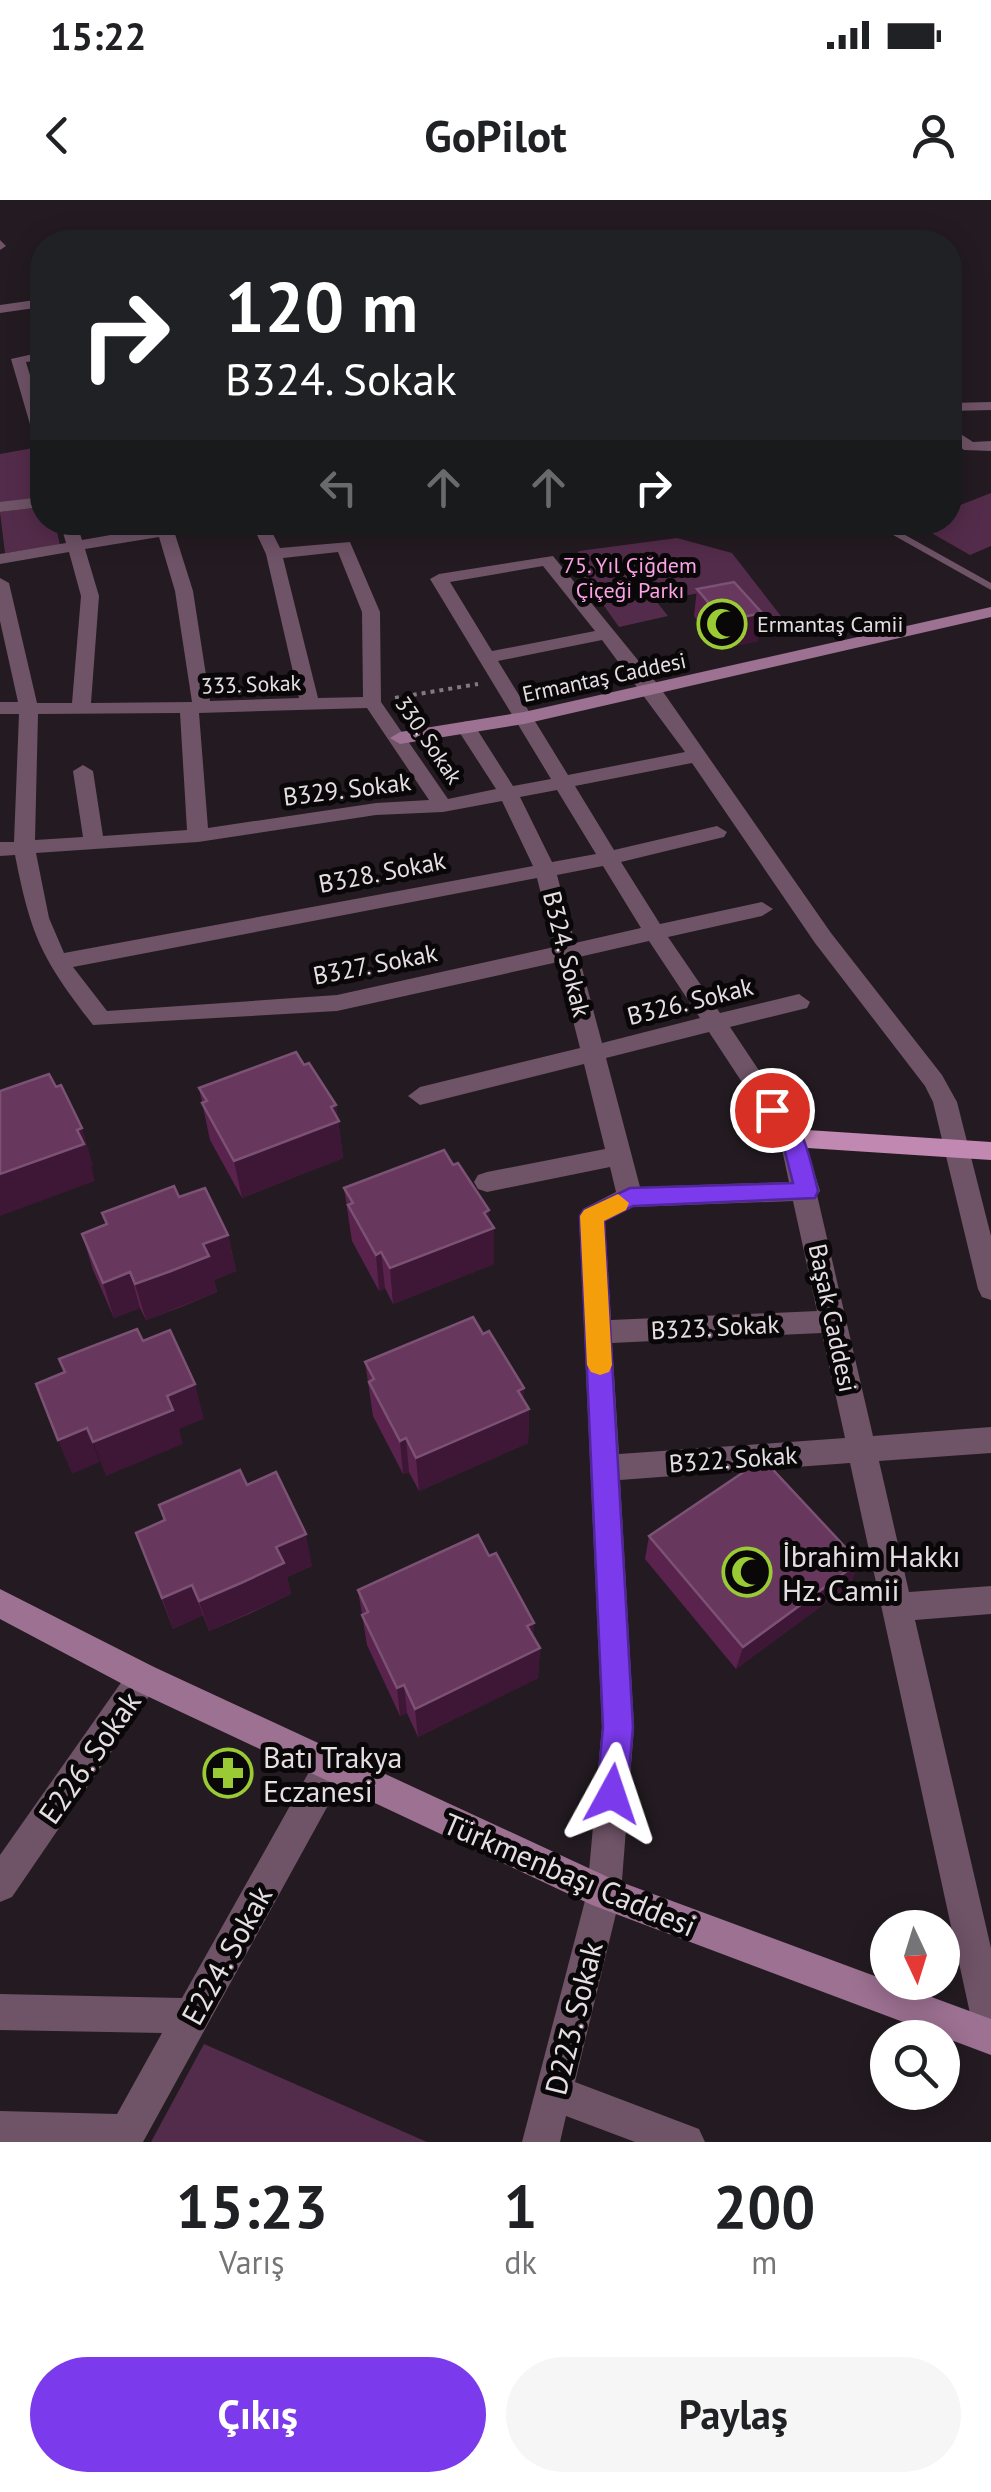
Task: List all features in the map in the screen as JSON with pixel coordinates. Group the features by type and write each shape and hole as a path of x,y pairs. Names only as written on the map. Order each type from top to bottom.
{"main road":[{"name":"Ermantaş Caddesi","path":"400,738 524,718 991,612"},
{"path":"792,1138 991,1152"},
{"name":"Türkmenbaşı Caddesi","path":"0,1604 330,1768 604,1894 991,2037"}],"street":[{"path":"0,309 30,305"},
{"path":"30,358 18,359 30,398"},
{"path":"962,407 991,406"},
{"path":"962,441 969,447 991,446"},
{"path":"0,507 30,503"},
{"path":"72,535 90,596 81,709"},
{"path":"0,559 127,535"},
{"path":"167,535 184,590 195,708 198,836"},
{"path":"265,535 274,554 310,705"},
{"path":"274,554 344,546 371,612 372,702"},
{"name":"Başak Caddesi","path":"607,634 547,560 438,578 655,934 792,1138 807,1191 860,1450 991,2027"},
{"path":"0,582 29,708 24,847 38,918 57,962"},
{"path":"494,669 607,634 652,690 823,938 934,1081 945,1102 991,1289"},
{"name":"333. Sokak","path":"0,708 195,708 372,702"},
{"name":"330. Sokak","path":"372,702 444,806"},
{"name":"B324. Sokak","path":"466,728 508,793 545,869 630,1197"},
{"name":"B329. Sokak","path":"0,849 94,846 198,836 376,809 444,806 697,756"},
{"path":"83,771 94,846"},
{"name":"B328. Sokak","path":"57,962 610,858 717,832"},
{"name":"B327. Sokak","path":"57,962 101,1019 337,1003 762,908"},
{"name":"B326. Sokak","path":"420,1096 799,1002"},
{"path":"487,1182 621,1155"},
{"path":"604,1894 618,1727 592,1216 630,1197 807,1191"},
{"name":"B323. Sokak","path":"598,1332 833,1322"},
{"name":"B322. Sokak","path":"606,1468 991,1440"},
{"path":"897,1607 991,1600"},
{"name":"E226. Sokak","path":"0,1885 143,1678"},
{"name":"E224. Sokak","path":"124,2138 330,1768"},
{"name":"D223. Sokak","path":"540,2142 604,1894"},
{"path":"0,2012 192,2016"},
{"path":"554,2093 686,2142"},
{"path":"0,2130 124,2138"}],"lane":[{"path":"897,535 991,587"}],"path":[{"path":"372,702 494,669"}],"green space":[{"path":"30,449 30,499 0,503 0,454"},
{"path":"991,493 991,546 970,555 935,535 962,535 962,504"},
{"path":"30,508 30,535 58,535 60,545 5,553 0,512"},
{"name":"75. Yıl Çiğdem Çiçeği Parkı","path":"677,538 732,553 794,633 776,635 721,589 656,601 668,616 619,627 573,562 579,551"},
{"path":"204,2044 427,2142 151,2142"}],"building":[{"path":"734,582 762,613 724,621 697,589"},
{"path":"296,1052 304,1065 309,1063 336,1105 331,1107 339,1121 234,1161 202,1103 207,1101 199,1088"},
{"path":"49,1074 56,1087 61,1085 82,1128 77,1130 84,1144 0,1174 0,1091"},
{"path":"444,1150 453,1165 458,1163 489,1210 484,1213 494,1228 390,1268 381,1252 376,1255 348,1205 353,1203 344,1188"},
{"path":"174,1186 179,1197 205,1188 228,1235 203,1244 209,1256 171,1271 135,1284 130,1272 103,1283 82,1234 107,1224 102,1213"},
{"path":"473,1317 483,1334 489,1331 524,1388 518,1391 529,1409 416,1458 406,1438 400,1441 369,1382 374,1379 365,1362"},
{"path":"137,1329 143,1341 170,1330 195,1384 167,1396 173,1410 93,1442 87,1428 58,1440 36,1384 65,1372 59,1359"},
{"name":"İbrahim Hakkı Hz. Camii","path":"763,1459 859,1562 743,1647 649,1536"},
{"path":"240,1470 247,1485 276,1472 306,1534 276,1547 284,1563 241,1583 199,1601 192,1585 162,1598 136,1533 165,1520 159,1505"},
{"path":"478,1535 489,1556 496,1553 534,1623 527,1626 540,1648 415,1709 404,1685 397,1688 362,1615 368,1612 358,1590"}],"slow traffic":[{"path":"600,1365 592,1216 618,1203"}],"place":[{"name":"Ermantaş Camii","path":"722,624"},
{"name":"İbrahim Hakkı Hz. Camii","path":"747,1572"},
{"name":"Batı Trakya Eczanesi","path":"228,1773"}],"route":[{"path":"612,1794 618,1727 592,1216 630,1197 807,1191 792,1138 772,1110"}]}
